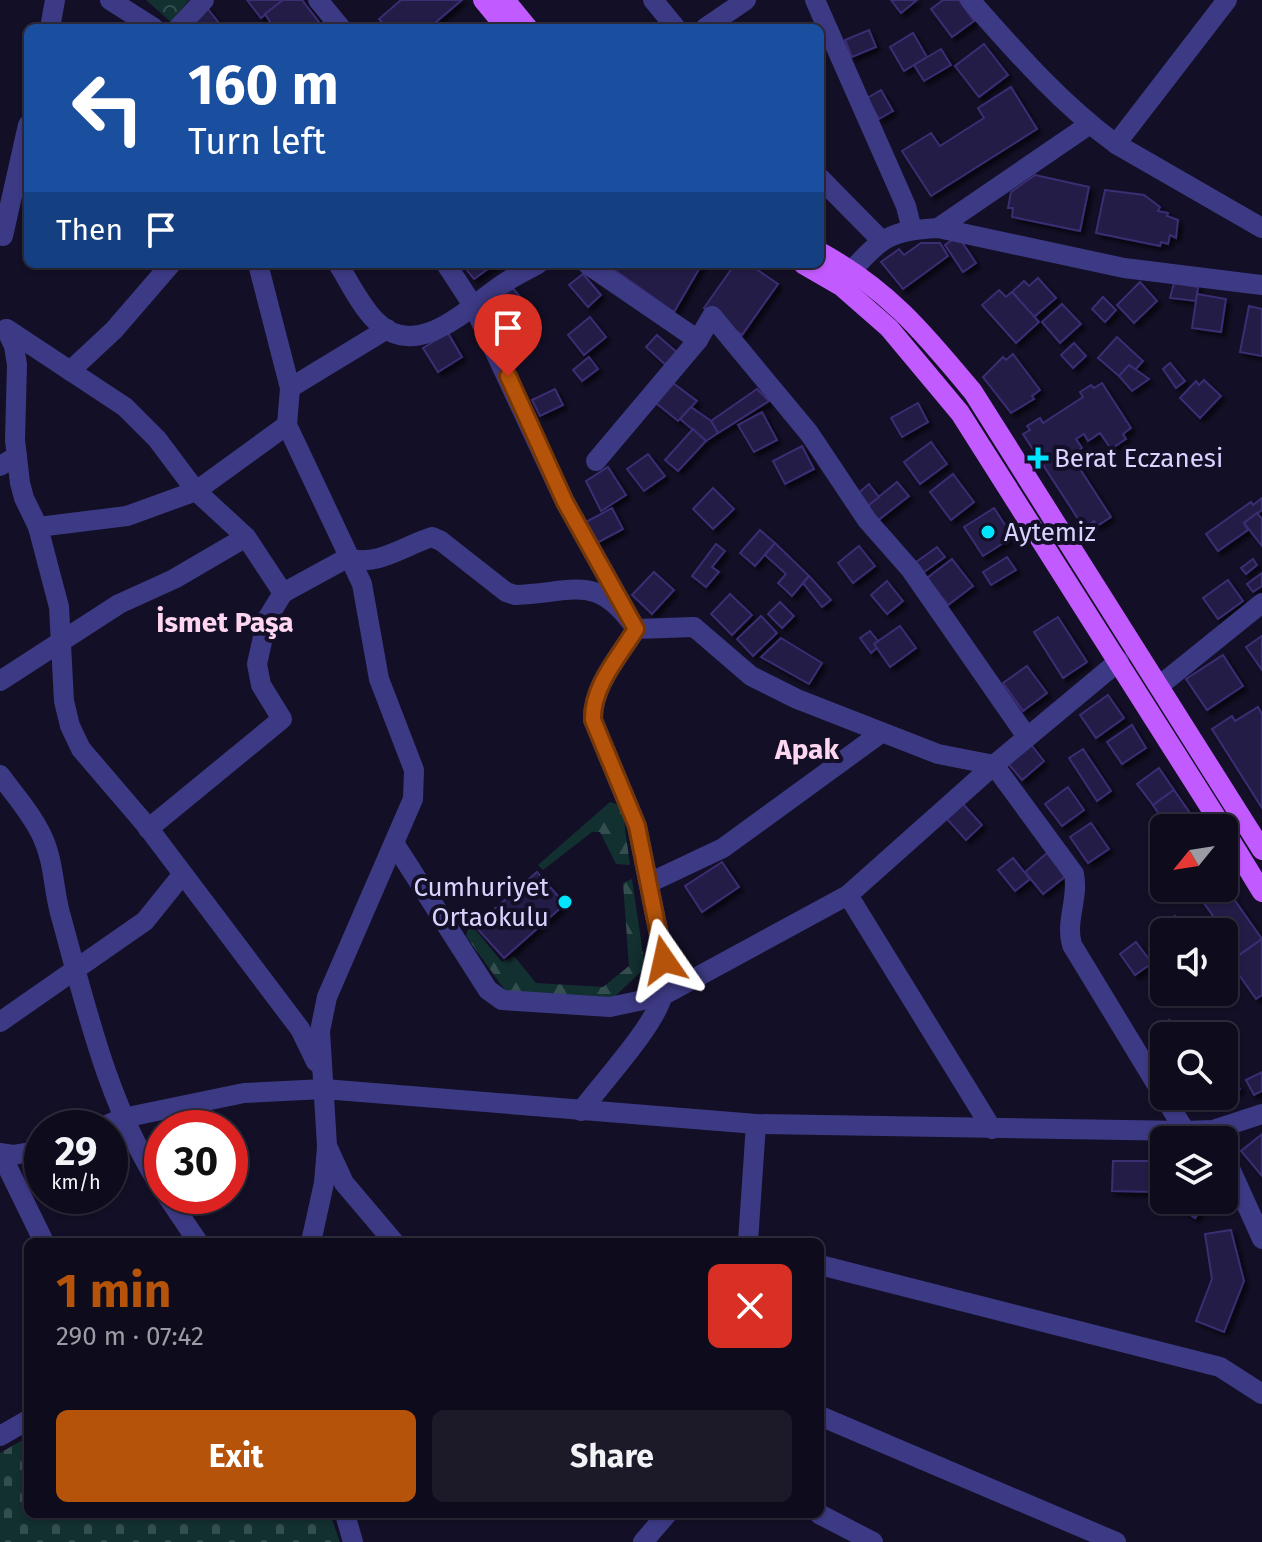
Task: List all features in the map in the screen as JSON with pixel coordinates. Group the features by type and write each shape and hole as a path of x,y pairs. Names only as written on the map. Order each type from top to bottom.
{"main road":[{"path":"483,0 503,24"},
{"path":"505,0 525,24"},
{"path":"824,254 876,287 921,329 973,392 1127,655"},
{"path":"810,268 841,286 889,328 960,413 1262,849"},
{"path":"1151,692 1215,814"},
{"path":"1238,853 1262,892"}],"street":[{"path":"51,24 55,0"},
{"path":"110,0 148,24"},
{"path":"182,24 204,0"},
{"path":"318,0 338,24"},
{"path":"653,0 673,24"},
{"path":"711,24 746,0"},
{"path":"815,0 906,206 912,230"},
{"path":"970,0 1020,57 1090,124 1116,144 1262,228"},
{"path":"1116,144 1227,0"},
{"path":"938,228 1090,124"},
{"path":"1,240 24,142"},
{"path":"824,182 881,240"},
{"path":"1,240 24,207"},
{"path":"852,270 881,240 912,230 938,228 1124,268 1262,285"},
{"path":"70,371 114,330 168,268"},
{"path":"259,268 290,388 287,425 347,558 362,584 385,699 414,770 413,799 323,1007 320,1031 327,1146 324,1183 312,1238"},
{"path":"341,268 377,322 406,336 424,334 452,322 506,282 531,268"},
{"path":"449,268 474,307 565,502 636,629"},
{"path":"593,268 698,340"},
{"path":"596,461 698,340 712,316 809,433 867,520 911,570 1027,737"},
{"path":"3,327 125,407 139,420 196,491 246,537 283,593"},
{"path":"3,327 14,346 17,365 8,461 38,527 59,607 64,701 70,726 81,749 148,829 300,1029 315,1056 324,1089"},
{"path":"290,388 387,329"},
{"path":"38,527 127,516 196,491 287,425"},
{"path":"0,681 119,604 174,579 246,537"},
{"path":"148,829 282,719 261,685 257,664 267,619 283,593 347,558 363,562 379,559 432,537 506,592 515,595 597,591 622,609 636,629"},
{"path":"1151,692 1262,603"},
{"path":"636,629 694,627 751,676 797,699 938,754 994,765 1074,874 1076,885 1069,932 1072,945 1182,1126"},
{"path":"581,1111 650,1021 662,996 664,960 637,826 593,720 597,692 636,629"},
{"path":"394,843 488,990 502,1000 610,1007 662,996 848,895 994,765 1127,655"},
{"path":"649,883 723,848 881,733"},
{"path":"0,775 45,842 53,869 58,907 95,1038 120,1110"},
{"path":"0,1022 145,921 182,875"},
{"path":"848,895 992,1129"},
{"path":"128,1117 244,1093 324,1089 756,1124 1150,1131"},
{"path":"1235,1126 1262,1114"},
{"path":"748,1238 756,1124"},
{"path":"128,1127 144,1156"},
{"path":"327,1146 344,1183 391,1238"},
{"path":"0,1153 24,1153"},
{"path":"0,1153 42,1238"},
{"path":"1238,1186 1262,1239"},
{"path":"179,1214 195,1238"},
{"path":"824,1266 1220,1367 1260,1390"},
{"path":"824,1418 1116,1542"},
{"path":"0,1436 24,1422"},
{"path":"824,1517 873,1542"},
{"path":"346,1518 353,1542"},
{"path":"643,1542 664,1518"}],"green space":[{"path":"146,0 189,0 171,22"},
{"path":"610,802 622,806 630,865 616,864 600,832 592,832 543,870 538,865"},
{"path":"632,879 645,968 612,999 507,993 466,936 469,926 477,931 502,962 514,956 536,983 603,987 629,966 623,883"},
{"path":"24,1439 24,1518 331,1518 340,1542 0,1542 0,1453"}],"building":[{"path":"247,0 283,0 261,18"},
{"path":"283,0 302,0 320,24 271,24 265,14"},
{"path":"401,0 462,0 434,24 383,24 379,19"},
{"path":"891,0 917,0 901,13"},
{"path":"943,0 959,0 974,21 952,37 931,9"},
{"path":"207,8 220,24 192,24 190,22"},
{"path":"869,30 876,47 852,57 845,40"},
{"path":"913,33 927,57 904,71 890,47"},
{"path":"984,44 1008,75 979,97 955,66"},
{"path":"941,49 951,65 924,81 914,65"},
{"path":"1011,87 1037,129 931,196 902,151 931,133 940,146 984,118 978,108"},
{"path":"881,90 893,111 879,119 867,98"},
{"path":"1035,175 1089,187 1080,231 1012,217 1013,208 1008,208 1011,192"},
{"path":"1105,190 1144,195 1160,207 1158,211 1178,220 1176,238 1170,235 1168,244 1161,242 1160,246 1096,233"},
{"path":"958,236 976,263 963,272 945,245"},
{"path":"921,243 940,243 948,256 903,289 881,262 899,249 904,255"},
{"path":"465,268 489,268 474,279"},
{"path":"612,268 700,268 674,312"},
{"path":"732,268 755,268 778,284 742,335 704,308"},
{"path":"583,274 601,295 588,307 569,285"},
{"path":"1038,278 1056,298 1034,317 1012,292 1024,281 1029,286"},
{"path":"1140,282 1157,301 1134,323 1117,305"},
{"path":"1174,283 1198,287 1196,301 1170,298"},
{"path":"511,286 528,306 503,326 487,305"},
{"path":"999,290 1006,297 1012,292 1039,322 1016,343 982,305"},
{"path":"1197,294 1226,299 1221,332 1192,328"},
{"path":"1103,297 1116,310 1105,322 1092,309"},
{"path":"1062,304 1081,324 1060,343 1042,322"},
{"path":"1249,306 1262,309 1262,356 1240,352"},
{"path":"590,317 606,337 584,355 568,335"},
{"path":"448,333 462,357 438,372 423,348"},
{"path":"657,335 679,354 668,367 646,347"},
{"path":"1117,337 1143,361 1135,370 1129,365 1119,376 1098,358"},
{"path":"1074,343 1086,356 1073,368 1061,355"},
{"path":"1013,354 1040,390 1032,396 1034,399 1011,413 983,377 1003,357 1006,360"},
{"path":"589,357 598,369 582,381 573,370"},
{"path":"1170,363 1185,381 1176,388 1163,369"},
{"path":"1129,365 1149,379 1132,391 1119,376"},
{"path":"1204,380 1221,396 1200,418 1180,398 1196,381 1199,385"},
{"path":"673,383 697,401 678,421 656,403"},
{"path":"1102,383 1131,428 1123,434 1126,439 1111,449 1100,433 1088,441 1084,434 1076,439 1082,448 1071,455 1111,517 1097,526 1094,521 1084,528 1023,434 1030,430 1027,426 1040,418 1043,423 1083,397 1080,392"},
{"path":"555,389 563,405 540,416 532,400"},
{"path":"757,389 769,401 718,433 711,421"},
{"path":"918,403 928,422 902,437 891,418"},
{"path":"691,407 711,421 718,433 706,441 680,419"},
{"path":"762,412 777,440 754,452 738,425"},
{"path":"693,429 706,441 678,471 665,460"},
{"path":"931,442 947,464 920,484 904,462"},
{"path":"802,446 814,469 785,484 773,461"},
{"path":"648,454 665,476 644,491 627,469"},
{"path":"608,467 626,495 601,511 586,481"},
{"path":"953,474 974,502 951,520 930,492"},
{"path":"897,482 909,496 876,522 865,508"},
{"path":"869,484 879,497 865,508 855,496"},
{"path":"713,488 734,509 713,529 693,509"},
{"path":"1262,498 1262,510 1244,523 1248,530 1218,551 1206,534 1251,502 1253,505"},
{"path":"612,508 623,529 595,544 584,523"},
{"path":"994,508 1013,537 983,556 964,527"},
{"path":"1257,513 1262,519 1262,546 1244,523"},
{"path":"760,530 775,543 755,566 740,553"},
{"path":"775,543 809,576 792,596 778,583 786,574 765,555"},
{"path":"716,544 725,551 712,567 719,572 706,587 692,576"},
{"path":"859,546 875,566 853,583 838,563"},
{"path":"937,547 945,557 920,575 912,565"},
{"path":"1007,557 1016,570 991,585 983,572"},
{"path":"952,559 973,586 948,605 927,578"},
{"path":"1253,559 1257,565 1246,574 1241,568"},
{"path":"654,572 674,590 652,614 632,595"},
{"path":"1262,573 1262,586 1253,592 1247,584"},
{"path":"809,576 831,600 822,607 803,583"},
{"path":"1228,580 1243,601 1218,619 1203,598"},
{"path":"887,581 903,601 887,614 871,595"},
{"path":"730,594 752,615 732,635 711,614"},
{"path":"780,602 794,616 782,628 768,614"},
{"path":"761,616 777,633 753,656 737,639"},
{"path":"1058,617 1087,662 1063,678 1034,632"},
{"path":"900,626 916,648 890,667 874,644"},
{"path":"870,631 878,641 874,644 877,648 871,653 860,638"},
{"path":"1262,636 1262,670 1246,647"},
{"path":"781,638 822,663 809,684 761,657"},
{"path":"1223,655 1243,686 1207,710 1186,679"},
{"path":"1027,666 1047,693 1023,711 1003,683"},
{"path":"1108,695 1124,718 1096,738 1080,715"},
{"path":"1258,707 1262,714 1262,808 1212,729 1232,716 1235,721"},
{"path":"1132,725 1146,748 1122,764 1107,742"},
{"path":"1029,742 1044,761 1022,780 1006,761"},
{"path":"1083,749 1111,791 1097,801 1069,758"},
{"path":"1159,768 1174,790 1153,805 1137,784"},
{"path":"1068,787 1084,810 1062,826 1045,804"},
{"path":"1174,790 1190,813 1159,814 1153,805"},
{"path":"963,804 982,825 966,840 947,819"},
{"path":"1091,823 1109,849 1088,863 1070,837"},
{"path":"1047,853 1066,876 1043,894 1025,872"},
{"path":"1013,858 1030,879 1015,891 998,870"},
{"path":"722,862 739,887 702,912 685,886"},
{"path":"537,872 565,904 504,958 475,926"},
{"path":"1203,902 1236,902 1262,939 1240,954 1238,918 1214,918"},
{"path":"1262,939 1262,995 1256,999 1238,973 1238,956"},
{"path":"1136,942 1150,964 1135,975 1120,954"},
{"path":"1262,1072 1262,1091 1254,1095 1246,1080"},
{"path":"1262,1134 1262,1176 1241,1151"},
{"path":"1113,1161 1150,1161 1150,1192 1112,1191"},
{"path":"1231,1230 1244,1281 1224,1332 1196,1321 1212,1279 1205,1234"}],"place":[{"name":"Berat Eczanesi","path":"1038,458"},
{"name":"Aytemiz","path":"988,532"},
{"name":"Cumhuriyet Ortaokulu","path":"565,902"}],"district":[{"name":"İsmet Paşa","path":"225,622"},
{"name":"Apak","path":"807,749"}],"route":[{"path":"508,376 565,502 636,629 597,692 593,720 637,826 664,960"}]}
